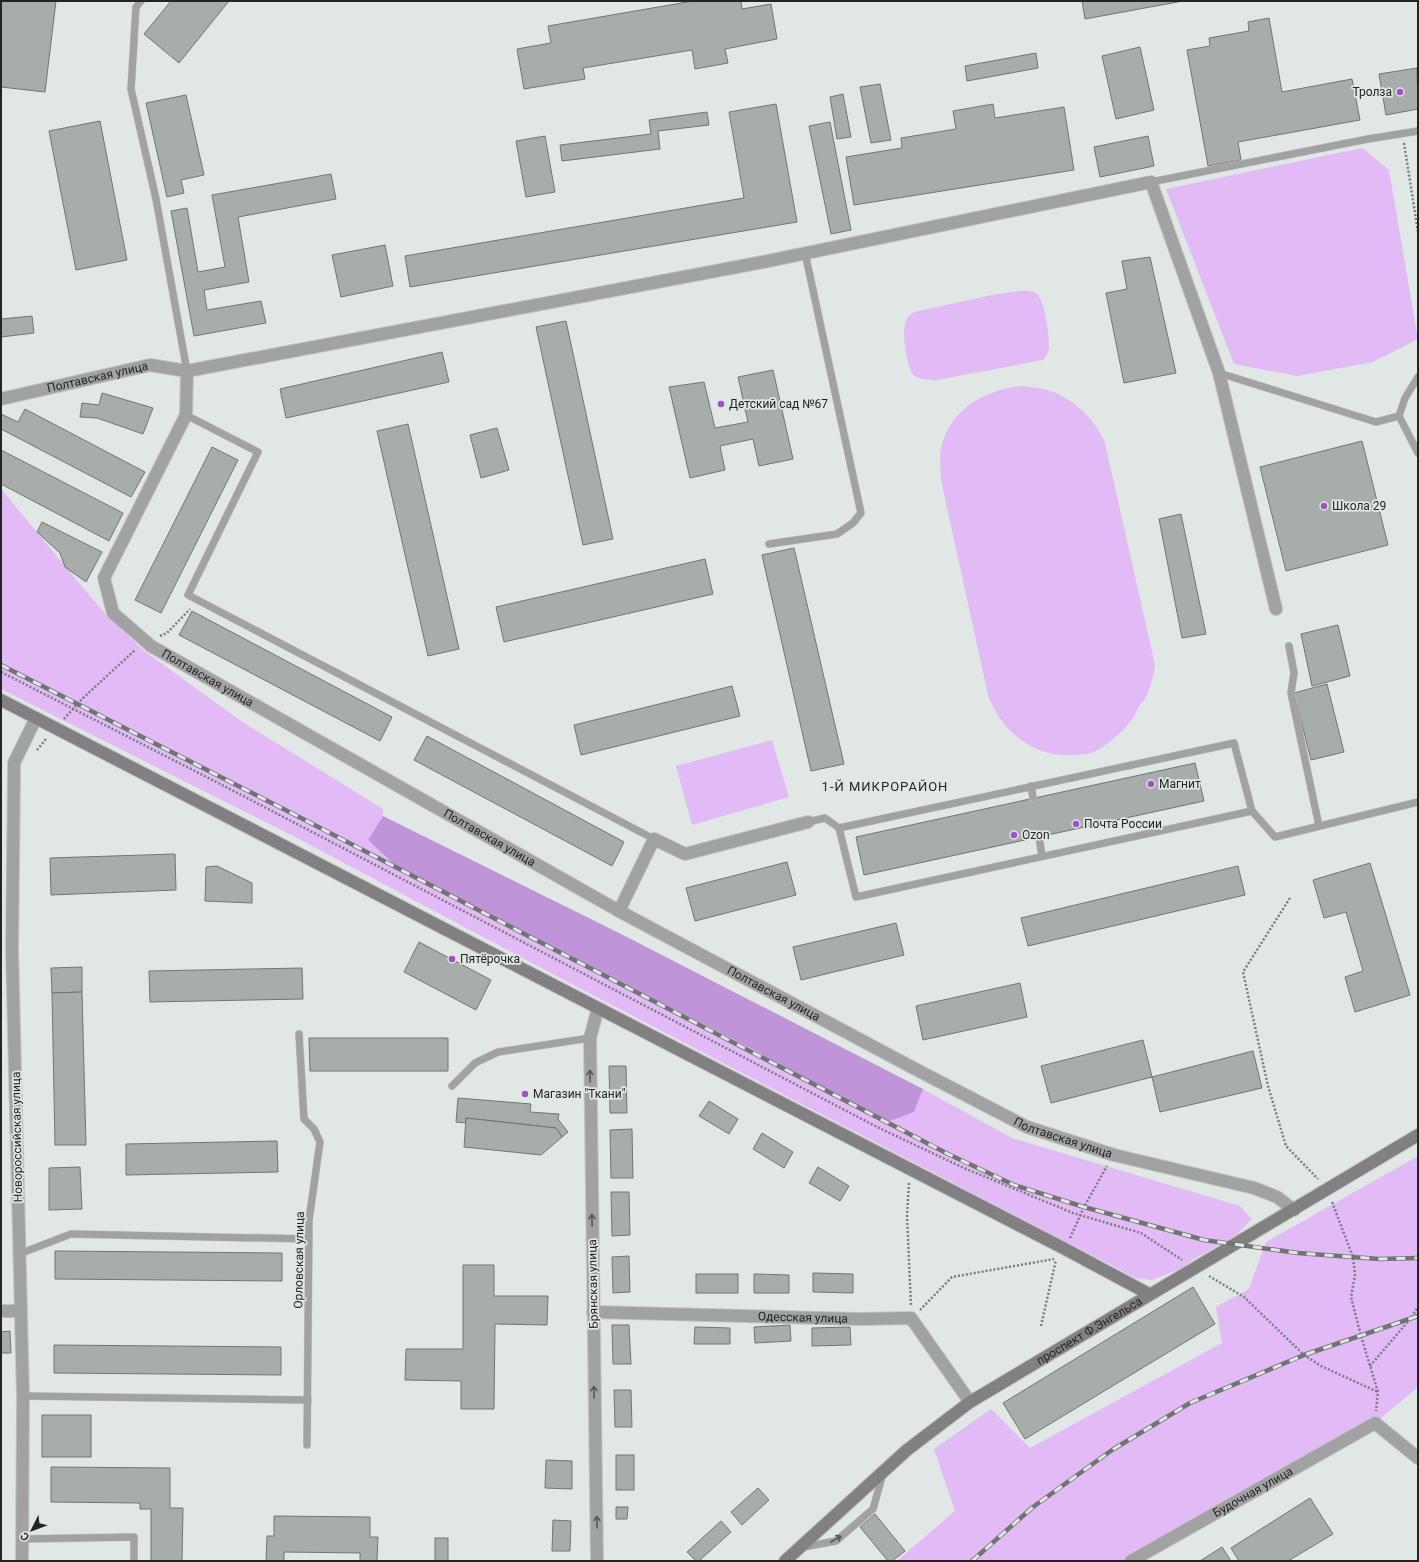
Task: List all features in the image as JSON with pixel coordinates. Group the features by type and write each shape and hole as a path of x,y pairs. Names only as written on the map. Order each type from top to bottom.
{"street":[{"path":"186,372 805,253 1151,182 1219,374 1276,609"},
{"name":"Полтавская улица","path":"1,398 150,365 186,372 186,414 104,578 113,613 145,641 158,650 619,912 1027,1127 1114,1155 1254,1188 1277,1197 1294,1210"},
{"path":"1,700 909,1168 1149,1294"},
{"name":"Новороссийская улица","path":"22,1561 23,1396 6,925 14,762 36,718"},
{"path":"619,912 654,839 685,854 808,822"},
{"name":"Брянская улица","path":"597,1561 590,1038 598,1008"},
{"name":"проспект Ф.Энгельса","path":"784,1561 907,1450 970,1402 1149,1294 1418,1136"},
{"path":"1,1311 20,1311"},
{"name":"Одесская улица","path":"593,1312 860,1319 911,1318"},
{"path":"911,1318 970,1402"},
{"path":"1375,1423 1418,1458"},
{"name":"Будочная улица","path":"1132,1561 1375,1423"}],"lane":[{"path":"141,1 136,7 131,89 156,199 186,372"},
{"path":"1151,182 1418,131"},
{"path":"769,544 837,534 853,523 861,513 805,253"},
{"path":"1219,374 1376,422 1399,416"},
{"path":"1418,377 1405,398 1399,416 1418,453"},
{"path":"186,414 258,452 188,595 654,839"},
{"path":"1289,646 1294,673 1291,693 1319,826"},
{"path":"839,828 1234,743 1252,811 1275,837 1418,802"},
{"path":"1031,786 1033,798"},
{"path":"808,822 825,818 839,828 856,897 1252,811"},
{"path":"1039,837 1042,856"},
{"name":"Орловская улица","path":"299,1034 304,1119 314,1129 320,1142 309,1220 307,1445"},
{"path":"452,1086 475,1063 498,1052 590,1038"},
{"path":"19,1254 71,1234 309,1239"},
{"path":"23,1396 308,1400"},
{"path":"799,1548 836,1541 873,1509 884,1471"},
{"path":"21,1539 134,1537 134,1561"}],"path":[{"path":"1402,133 1418,232"},
{"path":"32,756 82,699 145,641 167,633 194,604"},
{"path":"1,672 879,1128 964,1168 1080,1215 1141,1233 1195,1268 1244,1297 1304,1355 1321,1366 1378,1392"},
{"path":"1290,898 1244,972 1268,1086 1286,1146 1327,1190 1354,1257 1355,1275 1351,1298 1378,1392 1375,1423"},
{"path":"1065,1249 1080,1215 1114,1155"},
{"path":"909,1168 907,1215 911,1318"},
{"path":"911,1318 952,1277 1057,1258 1041,1326"},
{"path":"1370,1366 1411,1318 1418,1307"}],"shaded area":[{"path":"1362,148 1389,170 1418,339 1373,362 1297,376 1234,364 1166,189"},
{"path":"1019,291 1033,292 1040,298 1048,329 1049,344 1048,352 1043,360 937,380 921,379 913,375 907,357 904,333 908,317 914,312 992,295"},
{"path":"1025,386 1050,391 1066,398 1092,421 1102,436 1105,443 1155,665 1147,696 1129,723 1108,743 1091,753 1059,755 1032,747 1010,731 994,708 988,695 941,480 940,460 945,435 961,412 984,396 997,391"},
{"path":"1,489 105,614 143,650 244,723 383,809 383,816 368,840 398,868 752,1049 827,1091 914,1112 923,1089 1012,1138 1240,1206 1252,1219 1235,1236 1197,1257 1180,1269 1152,1280 1136,1278 564,980 301,840 1,689"},
{"path":"772,740 789,797 692,825 676,766"},
{"path":"383,816 623,935 923,1089 914,1112 887,1122 752,1049 398,868 368,840"},
{"path":"1418,1156 1418,1387 1375,1423 1135,1561 897,1561 955,1511 934,1449 991,1409 1030,1448 1222,1343 1216,1307 1249,1289 1266,1242"}],"building":[{"path":"1,1 56,1 45,92 1,87"},
{"path":"171,1 229,1 179,63 144,34"},
{"path":"693,1 741,1 742,9 771,4 777,39 725,49 728,63 695,69 692,50 583,68 585,79 524,89 517,49 551,43 548,26"},
{"path":"1082,1 1183,1 1085,19"},
{"path":"1269,18 1282,92 1352,79 1360,120 1238,142 1241,160 1208,166 1187,50 1210,46 1209,38 1249,31 1248,22"},
{"path":"1140,47 1154,110 1116,119 1102,56"},
{"path":"1036,53 1038,68 967,81 965,66"},
{"name":"Тролза","path":"1417,68 1418,109 1386,115 1379,74"},
{"path":"880,84 891,140 871,143 860,87"},
{"path":"843,94 851,137 837,139 830,97"},
{"path":"186,95 204,175 181,180 184,193 167,197 146,103"},
{"path":"776,104 797,222 410,287 405,256 744,198 729,112"},
{"path":"993,104 995,118 1064,107 1074,170 854,205 846,157 902,148 901,138 956,129 953,111"},
{"path":"707,112 709,125 658,131 660,149 562,161 560,145 651,134 649,120"},
{"path":"100,121 127,260 76,270 49,131"},
{"path":"830,122 851,230 831,234 809,126"},
{"path":"545,136 555,192 526,197 516,141"},
{"path":"1148,136 1154,166 1100,177 1094,147"},
{"path":"331,174 336,199 238,217 249,282 204,290 207,310 261,301 266,323 194,336 171,211 187,208 198,272 225,267 212,195"},
{"path":"385,245 393,286 341,297 332,255"},
{"path":"1150,257 1176,373 1124,383 1106,293 1127,289 1122,261"},
{"path":"32,316 34,333 1,337 1,319"},
{"path":"566,321 613,539 583,545 536,327"},
{"path":"442,352 449,382 286,418 280,389"},
{"path":"773,370 793,459 759,466 753,439 720,446 725,470 690,478 669,387 704,382 715,428 748,422 738,377"},
{"path":"102,393 153,408 143,434 97,418 80,417 82,403 99,405"},
{"path":"25,409 145,472 131,497 1,429 1,414 18,422"},
{"path":"408,424 459,649 428,656 377,431"},
{"path":"497,428 509,470 481,478 470,435"},
{"name":"Школа 29","path":"1362,441 1388,545 1286,571 1260,467"},
{"path":"212,447 238,460 161,613 135,600"},
{"path":"1,450 123,513 109,541 1,484"},
{"path":"1181,514 1206,634 1182,638 1159,519"},
{"path":"42,522 102,552 86,582 65,567 60,553 37,532"},
{"path":"794,548 844,764 811,771 762,555"},
{"path":"705,559 713,594 504,642 496,607"},
{"path":"192,611 392,717 380,741 179,635"},
{"path":"1338,625 1350,676 1312,686 1301,634"},
{"path":"1327,684 1344,752 1311,760 1294,693"},
{"path":"732,686 740,716 581,755 574,725"},
{"path":"427,736 624,842 612,866 414,760"},
{"path":"1195,763 1204,801 864,875 856,837"},
{"path":"175,854 176,890 51,895 50,858"},
{"path":"787,862 796,895 695,921 686,888"},
{"path":"1370,863 1410,995 1355,1012 1345,977 1363,971 1346,912 1324,918 1313,880"},
{"path":"217,866 252,883 252,903 205,901 206,867"},
{"path":"1238,866 1245,895 1028,946 1021,918"},
{"path":"896,923 904,955 801,980 793,947"},
{"path":"419,942 491,980 476,1010 404,972"},
{"path":"82,967 82,992 52,993 51,968"},
{"path":"302,968 303,999 150,1002 149,971"},
{"path":"1020,983 1027,1017 923,1040 916,1006"},
{"path":"82,992 86,1145 55,1145 52,993"},
{"path":"309,1038 448,1038 448,1071 310,1071"},
{"path":"1143,1040 1152,1077 1051,1103 1041,1066"},
{"path":"1253,1051 1262,1088 1160,1112 1152,1077"},
{"path":"609,1066 626,1066 627,1113 610,1113"},
{"path":"458,1098 531,1104 530,1112 559,1114 558,1119 568,1132 562,1137 556,1128 466,1118 466,1123 456,1122"},
{"path":"709,1101 738,1119 729,1134 699,1116"},
{"path":"466,1118 556,1128 562,1137 541,1155 464,1147"},
{"path":"632,1129 633,1178 611,1178 610,1130"},
{"path":"762,1133 793,1152 784,1168 753,1149"},
{"path":"277,1141 278,1172 126,1175 126,1144"},
{"path":"80,1167 82,1209 49,1210 49,1168"},
{"path":"818,1167 849,1186 840,1201 809,1183"},
{"path":"611,1192 629,1192 630,1235 612,1236"},
{"path":"55,1251 282,1253 282,1281 55,1279"},
{"path":"629,1256 630,1292 613,1293 612,1257"},
{"path":"463,1265 494,1265 494,1296 548,1296 547,1325 495,1324 494,1409 461,1409 461,1381 405,1380 406,1349 463,1349"},
{"path":"813,1273 853,1274 853,1293 813,1292"},
{"path":"696,1274 738,1274 738,1293 696,1293"},
{"path":"754,1274 789,1275 789,1293 754,1293"},
{"path":"1193,1287 1215,1324 1025,1439 1003,1403"},
{"path":"612,1325 629,1325 631,1364 613,1364"},
{"path":"790,1325 791,1341 755,1343 754,1327"},
{"path":"695,1327 730,1328 730,1344 694,1344"},
{"path":"850,1327 851,1345 812,1346 812,1328"},
{"path":"10,1331 11,1353 1,1353 1,1332"},
{"path":"54,1345 281,1347 281,1375 54,1373"},
{"path":"614,1390 631,1390 632,1427 615,1427"},
{"path":"42,1415 91,1415 91,1457 42,1457"},
{"path":"616,1455 634,1455 634,1490 616,1490"},
{"path":"546,1460 572,1461 572,1489 545,1488"},
{"path":"51,1467 170,1468 170,1508 183,1508 182,1561 151,1561 151,1509 140,1509 140,1503 51,1502"},
{"path":"758,1488 769,1500 742,1525 731,1512"},
{"path":"1310,1498 1333,1534 1288,1561 1239,1561 1231,1548"},
{"path":"616,1507 628,1507 627,1519 616,1519"},
{"path":"875,1514 905,1551 892,1561 888,1561 860,1527"},
{"path":"274,1516 370,1517 370,1537 378,1537 377,1561 360,1561 360,1553 284,1552 284,1561 266,1561 267,1536 274,1536"},
{"path":"553,1520 571,1521 570,1551 552,1551"},
{"path":"721,1521 731,1532 699,1561 696,1561 687,1552"},
{"path":"435,1538 448,1538 448,1561 435,1561"},
{"path":"1222,1547 1231,1561 1200,1561"}],"railway":[{"path":"1,665 303,819 948,1154 1014,1185 1084,1207 1204,1240 1298,1253 1379,1259 1418,1258"},
{"path":"972,1561 1033,1507 1112,1450 1190,1403 1304,1355 1418,1316"}],"place":[{"name":"Тролза","path":"1400,92"},
{"name":"Детский сад №67","path":"721,404"},
{"name":"Школа 29","path":"1324,506"},
{"name":"Магнит","path":"1151,784"},
{"name":"Почта России","path":"1076,824"},
{"name":"Ozon","path":"1014,835"},
{"name":"Пятёрочка","path":"452,959"},
{"name":"Магазин \"Ткани\"","path":"525,1094"}],"district":[{"name":"1-Й МИКРОРАЙОН","path":"885,786"}]}
